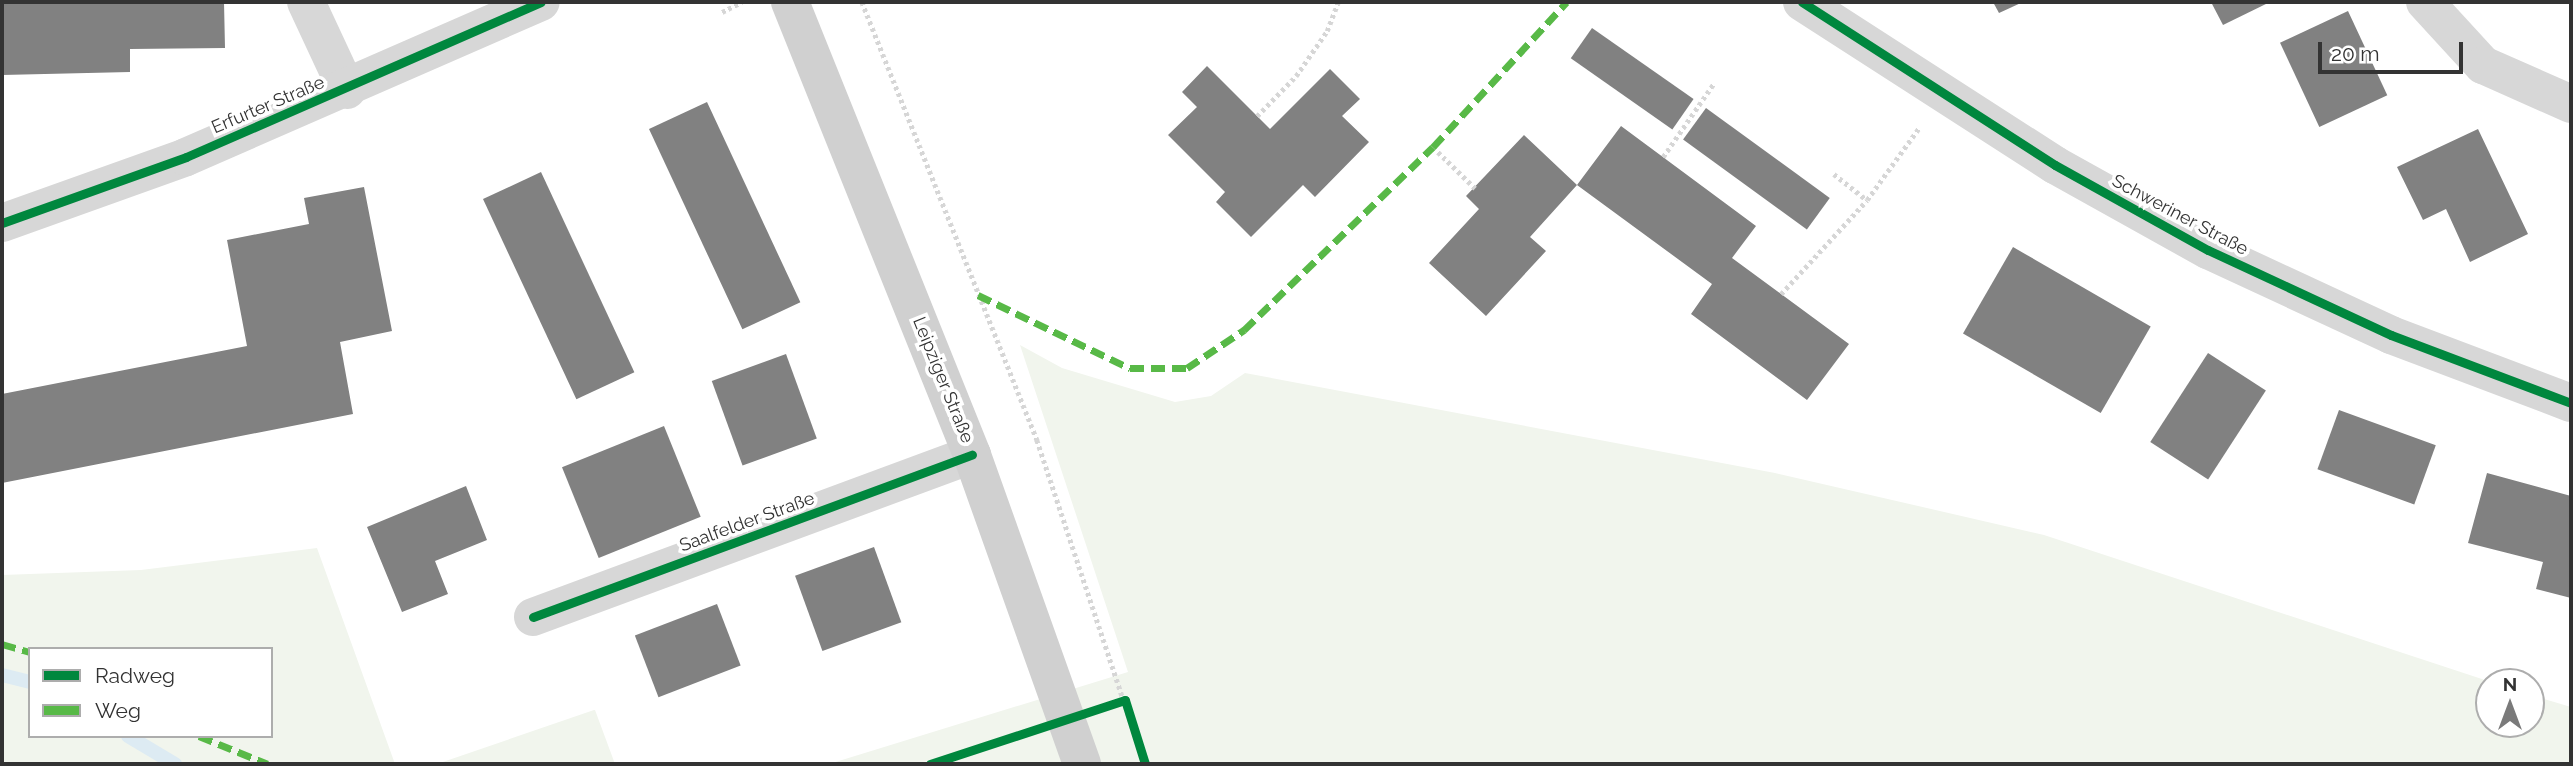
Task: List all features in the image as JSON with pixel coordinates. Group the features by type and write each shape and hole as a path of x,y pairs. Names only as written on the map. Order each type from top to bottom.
{"main road":[{"name":"Leipziger Straße","path":"790,2 972,455 1082,764"}],"street":[{"path":"306,2 346,90"},
{"name":"Erfurter Straße","path":"2,223 58,208 346,90 541,2"},
{"name":"Schweriner Straße","path":"1802,2 1943,96 2208,250 2391,335 2571,403"},
{"path":"2425,2 2483,65 2571,104"},
{"name":"Saalfelder Straße","path":"533,617 972,455"}],"path":[{"path":"722,12 743,2"},
{"path":"862,2 1037,440 1145,764"},
{"path":"1257,116 1296,76 1327,31 1338,2"},
{"path":"1663,157 1714,83"},
{"path":"1782,294 1867,201 1943,96"},
{"path":"1433,147 1475,188"},
{"path":"1835,174 1867,201"}],"shaded area":[{"path":"1020,345 1062,368 1175,402 1211,396 1245,373 1775,473 2044,535 2475,677 2475,738 2545,738 2545,699 2571,707 2571,764 829,764 1128,672"},
{"path":"317,548 395,764 2,764 2,575 141,570"},
{"path":"594,710 615,764 437,764"}],"building":[{"path":"2,2 224,2 225,48 130,49 130,72 2,75"},
{"path":"1993,2 2023,2 1999,13"},
{"path":"2211,2 2270,2 2223,25"},
{"path":"2348,11 2387,95 2319,127 2280,43"},
{"path":"1592,28 1694,99 1672,129 1571,58"},
{"path":"1207,66 1270,129 1330,69 1360,99 1342,116 1369,142 1315,197 1303,185 1251,237 1216,202 1225,192 1168,135 1197,107 1182,92"},
{"path":"707,102 800,302 742,329 649,129"},
{"path":"1706,108 1830,198 1807,229 1683,140"},
{"path":"1621,126 1756,226 1732,258 1849,344 1807,400 1691,314 1712,284 1577,185"},
{"path":"2478,129 2528,234 2470,262 2446,209 2423,220 2397,167"},
{"path":"1524,135 1577,185 1530,237 1546,251 1486,316 1429,263 1479,209 1466,196"},
{"path":"541,172 634,372 576,399 483,199"},
{"path":"364,187 392,331 340,342 353,414 2,483 2,394 247,346 227,240 309,224 304,198"},
{"path":"2013,247 2151,326 2101,413 1963,334"},
{"path":"2208,353 2266,391 2208,479 2150,442"},
{"path":"786,354 817,439 743,466 712,381"},
{"path":"2339,410 2436,445 2414,504 2317,469"},
{"path":"664,426 701,517 599,558 562,467"},
{"path":"2487,473 2571,496 2571,598 2536,589 2543,562 2468,543"},
{"path":"466,486 487,540 435,561 448,594 402,612 367,527"},
{"path":"874,547 901,622 822,651 795,576"},
{"path":"717,604 741,666 658,697 635,636"}],"waterway":[{"path":"2,675 28,682"},
{"path":"131,738 175,764"}],"marked path":[{"path":"978,295 1130,368 1187,368 1244,330 1433,147 1567,2"},
{"path":"2,644 28,651"},
{"path":"204,738 268,764"}],"cycle path":[{"path":"2,223 186,157 541,2"},
{"path":"1802,2 2055,165 2208,250 2391,335 2571,403"},
{"path":"533,617 972,455"},
{"path":"930,764 1125,700 1145,764"}]}
